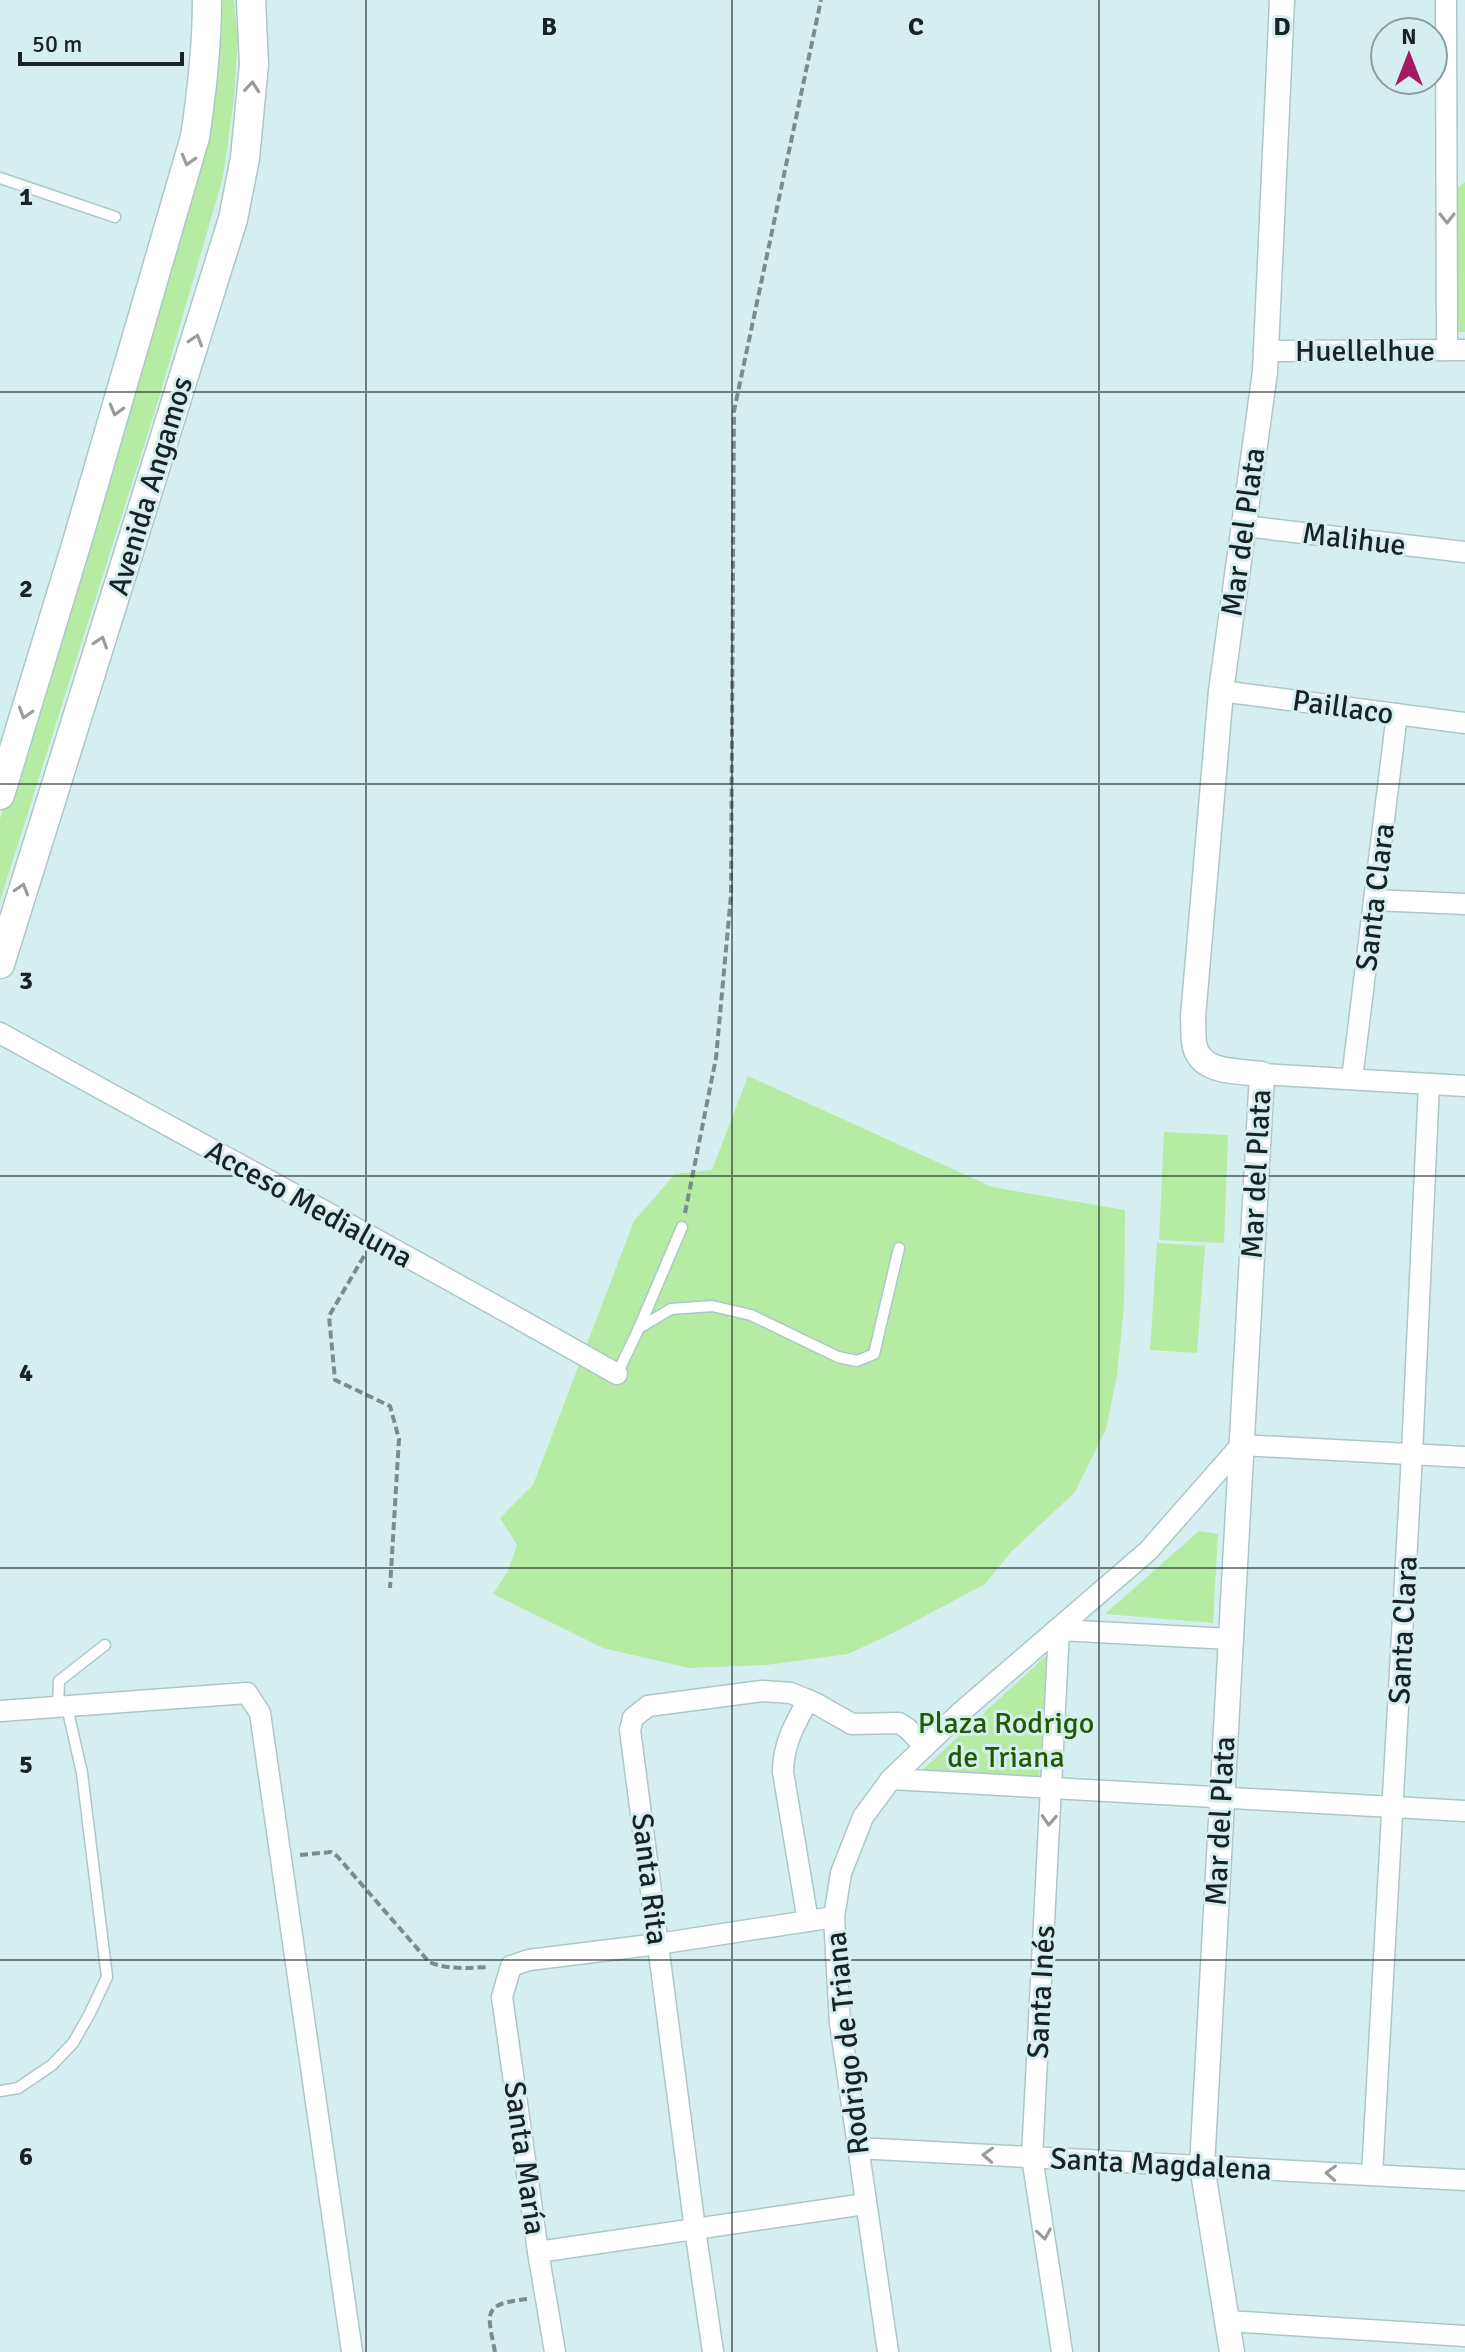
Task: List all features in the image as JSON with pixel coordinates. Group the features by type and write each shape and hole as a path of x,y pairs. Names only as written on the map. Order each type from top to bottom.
{"main road":[{"name":"Avenida Angamos","path":"0,795 195,137 203,87 207,0"},
{"name":"Avenida Angamos","path":"0,964 233,219 245,158 253,77 251,0"}],"street":[{"name":"Mar del Plata","path":"1232,2352 1202,2166 1262,1074 1216,1068 1200,1057 1195,1048 1193,1017 1221,691 1265,372 1282,0"},
{"path":"1446,0 1456,163 1456,350"},
{"name":"Huellelhue","path":"1264,351 1456,350"},
{"name":"Malihue","path":"1244,526 1465,552"},
{"name":"Paillaco","path":"1221,691 1465,723"},
{"name":"Santa Clara","path":"1352,1079 1397,714"},
{"path":"1374,900 1465,904"},
{"name":"Acceso Medialuna","path":"0,1033 617,1374"},
{"path":"1262,1074 1465,1086"},
{"name":"Santa Clara","path":"1372,2175 1429,1084"},
{"path":"1241,1445 1465,1457"},
{"name":"Rodrigo de Triana","path":"888,2352 840,2023 834,1917 841,1873 863,1817 891,1779 961,1712 1148,1551 1241,1445"},
{"path":"1059,1630 1230,1639"},
{"name":"Santa Inés","path":"1059,1630 1032,2157 1062,2352"},
{"name":"Santa Rita","path":"713,2352 630,1730 633,1718 648,1706 762,1691 791,1693 852,1724 899,1723 925,1747"},
{"path":"0,1711 247,1693 260,1713 352,2352"},
{"path":"808,1700 789,1734 783,1772 808,1921"},
{"path":"891,1779 1465,1811"},
{"path":"511,1966 529,1960 834,1917"},
{"name":"Santa María","path":"511,1966 502,1997 555,2352"},
{"name":"Santa Magdalena","path":"857,2148 1465,2180"},
{"path":"538,2252 865,2204"},
{"path":"1227,2321 1465,2336"}],"lane":[{"path":"0,178 115,217"},
{"path":"617,1374 682,1227"},
{"path":"639,1328 671,1309 712,1306 751,1315 838,1357 857,1361 874,1354 899,1248"},
{"path":"0,2091 18,2088 63,2054 89,2015 107,1977 82,1773 62,1708 59,1681 105,1645"}],"path":[{"path":"682,1227 716,1058 731,895 734,411 821,0"},
{"path":"374,1240 329,1316 335,1380 390,1406 399,1439 390,1588"},
{"path":"281,1858 331,1852 337,1856 429,1962 455,1968 511,1966"},
{"path":"495,2352 489,2323 494,2307 504,2302 546,2300"}],"green space":[{"path":"212,0 234,0 238,39 223,177 159,398 0,901 0,819 176,251"},
{"path":"1465,182 1465,332 1457,332 1457,188"},
{"path":"748,1076 992,1187 1125,1210 1124,1306 1117,1376 1106,1429 1075,1492 1011,1552 985,1584 848,1654 766,1665 689,1668 603,1648 493,1594 508,1571 517,1545 500,1518 533,1485 634,1221 675,1174 712,1170"},
{"path":"1164,1132 1228,1135 1224,1243 1159,1240"},
{"path":"1157,1243 1205,1246 1197,1353 1150,1350"},
{"path":"1199,1531 1218,1534 1213,1623 1105,1614"},
{"name":"Plaza Rodrigo de Triana","path":"1049,1653 1039,1777 921,1771"}]}
